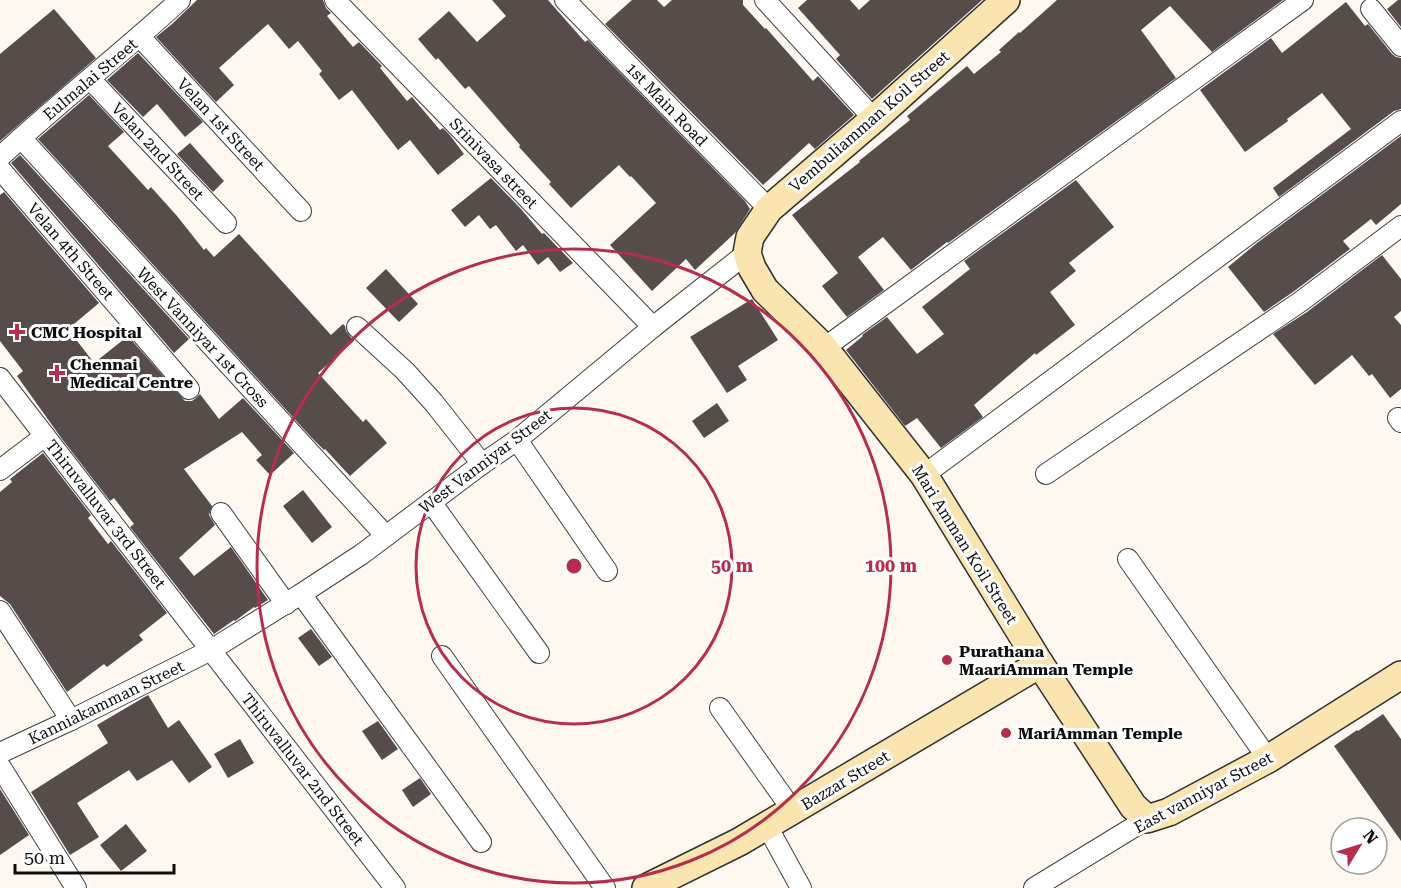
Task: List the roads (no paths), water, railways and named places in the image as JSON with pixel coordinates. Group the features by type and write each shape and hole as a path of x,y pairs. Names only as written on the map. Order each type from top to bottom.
{"street":[{"name":"Eulmalai Street","path":"0,158 180,0"},
{"name":"Srinivasa street","path":"335,0 653,327"},
{"name":"1st Main Road","path":"565,0 769,209"},
{"path":"765,0 874,118"},
{"name":"Vembuliamman Koil Street","path":"747,253 750,237 769,209 1006,0"},
{"path":"824,348 1303,0"},
{"path":"1371,9 1401,46"},
{"name":"Velan 1st Street","path":"140,36 301,211"},
{"name":"Velan 2nd Street","path":"90,79 226,224"},
{"path":"924,475 1401,121"},
{"name":"West Vanniyar 1st Cross","path":"21,138 386,536"},
{"name":"Velan 4th Street","path":"0,169 189,389"},
{"path":"1046,474 1300,302 1401,226"},
{"name":"West Vanniyar Street","path":"211,650 362,554 517,440 653,327 747,253"},
{"name":"Mari Amman Koil Street","path":"747,253 752,268 765,290 824,348 924,475 1040,664 1133,806 1147,819"},
{"path":"357,327 405,371 434,403 482,464"},
{"name":"Thiruvalluvar 3rd Street","path":"0,378 211,650"},
{"path":"0,470 45,436"},
{"path":"517,440 607,571"},
{"path":"431,502 539,653"},
{"path":"221,513 293,599 481,842"},
{"path":"1128,559 1268,759"},
{"path":"0,611 71,720"},
{"name":"Kanniakamman Street","path":"0,753 211,650"},
{"name":"Thiruvalluvar 2nd Street","path":"211,650 395,888"},
{"path":"442,656 605,888"},
{"name":"Bazzar Street","path":"646,888 739,842 1040,664"},
{"name":"East vanniyar Street","path":"1034,888 1147,819 1169,812 1268,759 1401,675"},
{"path":"720,708 793,811"},
{"path":"0,766 76,888"},
{"path":"767,826 801,888"}],"place":[{"name":"CMC Hospital","path":"17,332"},
{"name":"Chennai Medical Centre","path":"57,373"},
{"name":"Purathana MaariAmman Temple","path":"947,660"},
{"name":"MariAmman Temple","path":"1006,733"}]}
